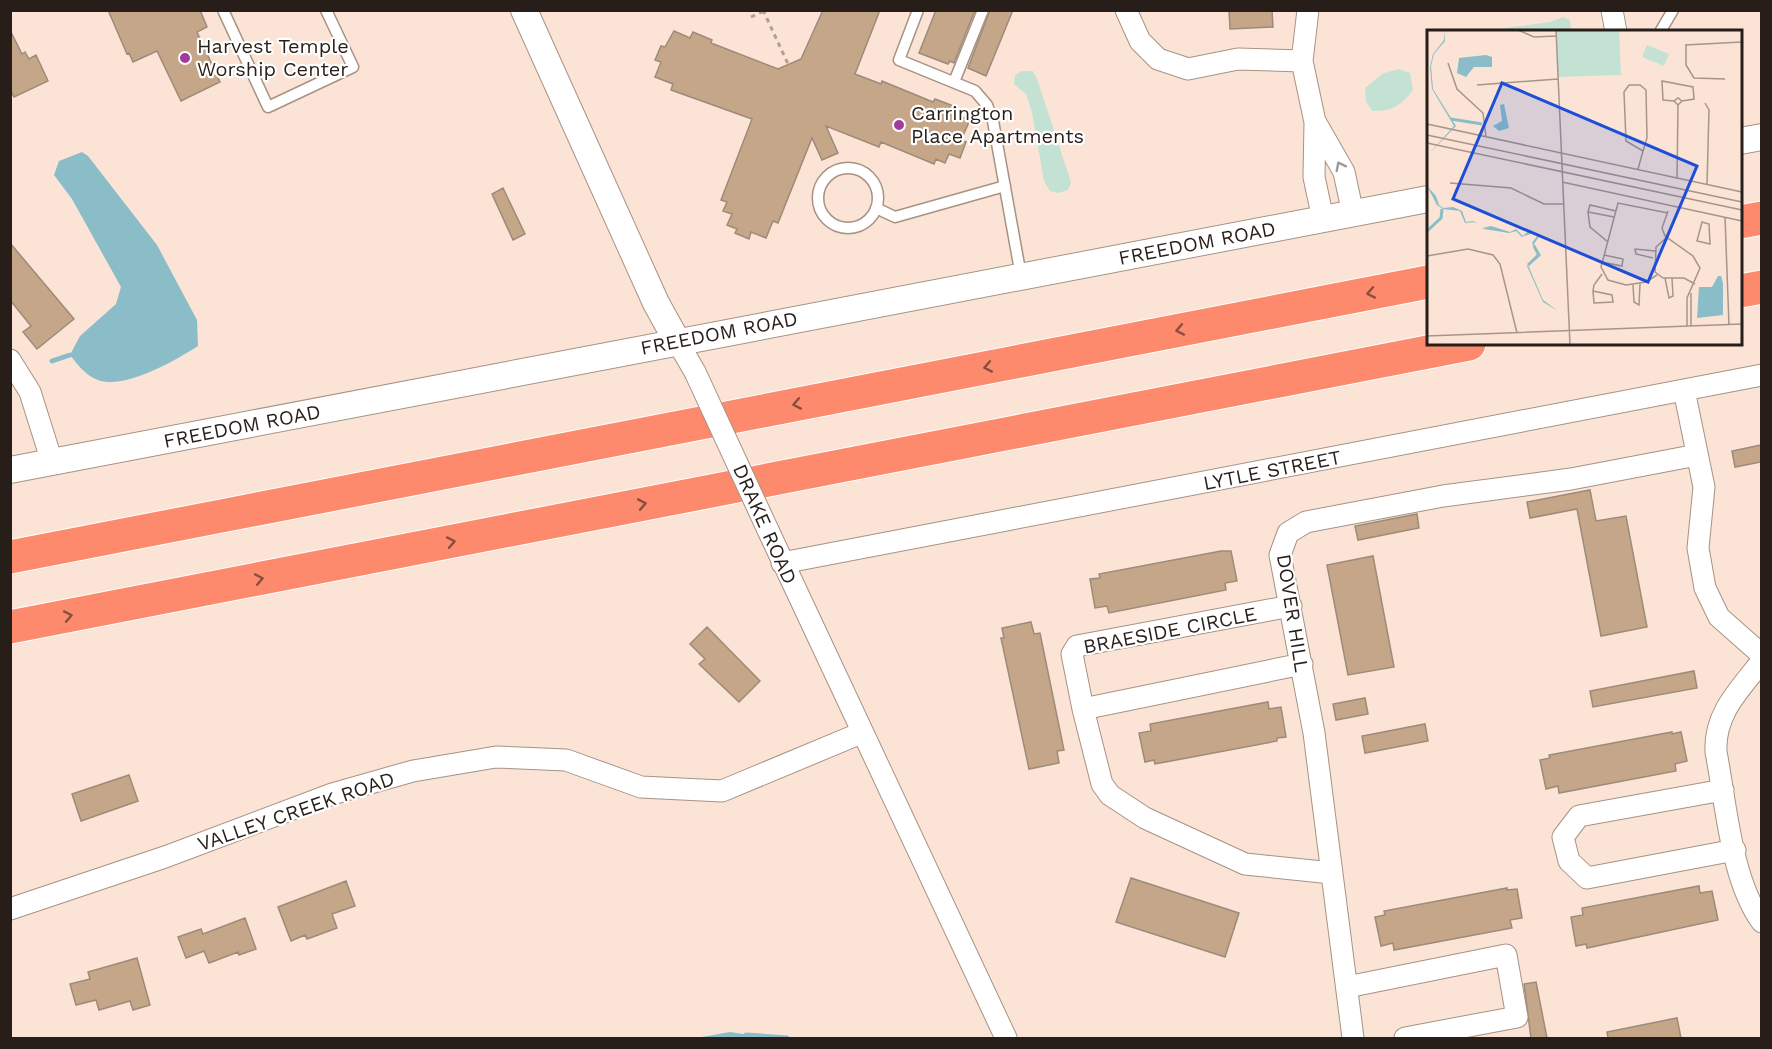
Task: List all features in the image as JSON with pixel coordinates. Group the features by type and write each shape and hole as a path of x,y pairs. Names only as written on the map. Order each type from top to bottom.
{"highway":[{"path":"1742,222 1761,218"},
{"path":"10,557 1427,282"},
{"path":"1742,291 1761,287"},
{"path":"10,627 1464,345"}],"street":[{"name":"DRAKE ROAD","path":"524,10 656,303 695,372 861,733 1006,1038"},
{"path":"1126,10 1140,41 1158,59 1188,69 1238,59 1302,61"},
{"path":"1308,10 1302,61 1315,122 1314,177 1323,219"},
{"path":"1612,10 1616,30"},
{"path":"1315,122 1344,172 1353,214"},
{"path":"1742,141 1761,137"},
{"name":"FREEDOM ROAD","path":"10,470 1427,199"},
{"path":"10,360 30,392 52,462"},
{"name":"LYTLE STREET","path":"782,563 1761,375"},
{"path":"1684,390 1704,487 1698,548 1705,588 1719,617 1761,655"},
{"name":"DOVER HILL","path":"1353,1038 1302,664 1280,555 1288,533 1306,522 1443,496 1571,479 1697,455"},
{"name":"BRAESIDE CIRCLE","path":"1291,606 1077,646 1072,654 1102,784 1110,795 1145,818 1245,864 1332,873"},
{"path":"1761,661 1719,720 1715,734 1716,752 1735,850 1746,893 1761,922"},
{"path":"1083,709 1302,664"},
{"name":"VALLEY CREEK ROAD","path":"10,909 165,857 332,794 412,771 496,757 566,760 641,787 722,791 861,733"},
{"path":"1723,790 1579,816 1563,837 1569,861 1587,878 1735,850"},
{"path":"1347,987 1506,955 1517,1017 1405,1038"}],"lane":[{"path":"223,10 268,107 353,67 326,10"},
{"path":"918,10 899,60 975,91 987,105 993,121 1021,276"},
{"path":"954,82 983,10"},
{"path":"1661,30 1673,10"},
{"path":"847,168 858,170 868,176 875,185 878,197 876,208 870,218 860,225 849,228 837,226 827,220 820,210 818,199 820,187 826,177 835,171 847,168"},
{"path":"876,208 895,217 1005,186"}],"path":[{"path":"751,17 764,11 788,64"}],"green space":[{"path":"1563,17 1570,20 1571,30 1503,30 1504,28 1550,22"},
{"path":"1398,69 1410,73 1413,90 1396,106 1372,111 1366,101 1365,88 1382,74"},
{"path":"1022,71 1033,71 1037,79 1071,183 1068,190 1058,193 1050,191 1044,181 1032,113 1026,94 1014,84 1015,75"}],"water":[{"path":"82,152 88,156 157,245 197,320 198,346 150,372 122,381 109,382 93,378 70,355 80,336 116,304 121,287 72,199 54,175 59,161"},
{"path":"730,1032 768,1038 696,1038"}],"building":[{"name":"Harvest Temple Worship Center","path":"108,10 200,10 207,27 197,32 220,82 181,101 157,51 133,62 129,53 127,54"},
{"name":"Carrington Place Apartments","path":"823,10 880,10 855,74 881,84 882,81 933,102 935,99 956,107 954,114 970,120 961,140 966,142 960,158 949,154 945,163 936,159 934,164 881,142 879,147 826,126 838,153 822,160 812,138 778,223 773,221 766,238 751,232 749,239 735,233 737,229 727,225 732,214 723,211 727,202 721,200 752,119 671,90 673,84 655,77 661,62 655,60 661,46 665,47 674,31 690,38 693,32 712,40 711,43 778,69 801,59"},
{"path":"936,10 975,10 954,63 950,61 948,64 919,53"},
{"path":"990,10 1013,10 986,76 968,68"},
{"path":"1229,10 1272,10 1273,27 1230,29"},
{"path":"10,30 22,54 25,52 29,59 36,55 48,81 14,97 10,89"},
{"path":"503,188 525,234 513,240 492,194"},
{"path":"10,243 74,319 37,349 23,332 31,326 10,300"},
{"path":"1761,445 1761,462 1735,467 1732,451"},
{"path":"1590,490 1596,521 1626,516 1647,627 1601,636 1577,509 1530,518 1527,502"},
{"path":"1417,514 1419,528 1358,540 1355,526"},
{"path":"1231,551 1237,581 1225,583 1226,590 1109,613 1107,606 1095,608 1090,579 1100,578 1099,574"},
{"path":"1373,556 1394,667 1348,675 1327,565"},
{"path":"1031,622 1034,634 1040,633 1064,750 1057,751 1059,763 1029,769 1001,638 1004,638 1002,628"},
{"path":"707,627 760,681 739,702 699,664 705,659 690,644"},
{"path":"1694,671 1697,688 1593,707 1590,691"},
{"path":"1365,698 1368,714 1336,720 1333,704"},
{"path":"1268,702 1269,709 1281,707 1286,737 1277,738 1277,741 1155,764 1154,760 1145,762 1139,733 1151,731 1150,724"},
{"path":"1425,724 1428,741 1365,753 1362,736"},
{"path":"1672,732 1672,734 1681,732 1687,761 1675,764 1676,771 1559,793 1558,786 1546,789 1540,760 1550,758 1549,755"},
{"path":"129,775 138,801 81,821 72,794"},
{"path":"1131,878 1239,913 1225,957 1116,922"},
{"path":"346,881 355,906 332,914 337,928 307,939 305,935 291,941 278,907"},
{"path":"1699,886 1700,893 1712,891 1718,920 1587,948 1586,944 1576,946 1571,917 1583,915 1582,908"},
{"path":"1507,888 1507,890 1517,889 1522,918 1510,920 1512,928 1394,950 1393,943 1381,946 1375,917 1385,915 1384,911"},
{"path":"245,918 256,949 239,955 238,952 209,963 204,951 186,958 178,937 201,929 203,934"},
{"path":"137,958 150,1005 133,1010 130,1001 99,1010 96,1000 76,1005 70,984 90,979 88,972"},
{"path":"1536,982 1547,1038 1531,1038 1524,984"},
{"path":"1677,1018 1681,1038 1608,1038 1607,1032"}],"waterway":[{"path":"52,361 70,355"},
{"path":"746,1035 787,1038"}],"place":[{"name":"Harvest Temple Worship Center","path":"185,58"},
{"name":"Carrington Place Apartments","path":"899,125"}]}
